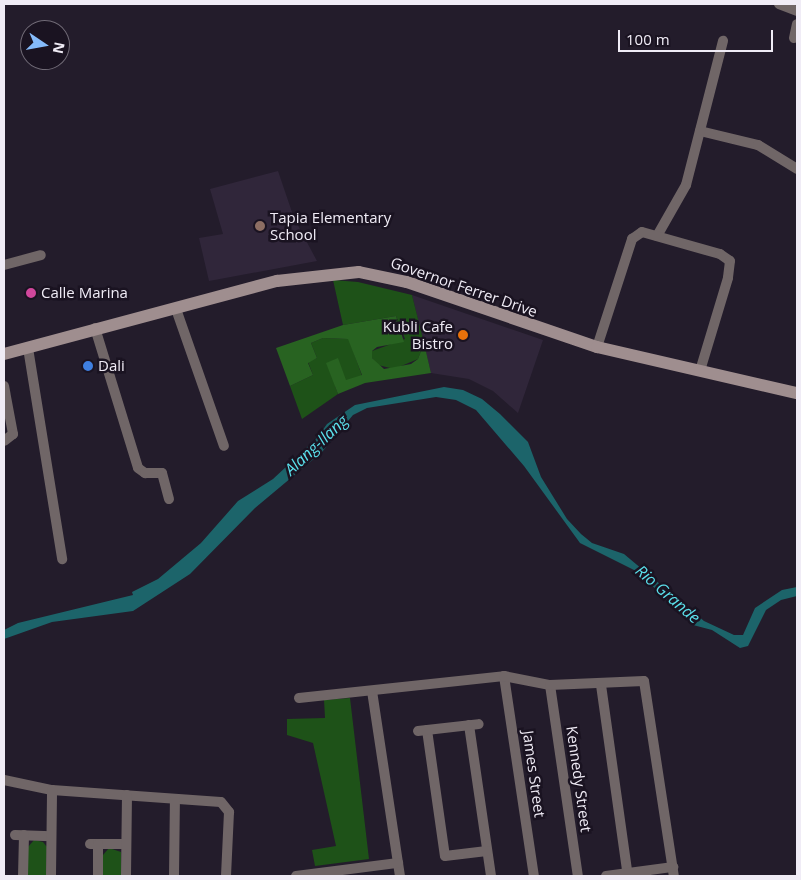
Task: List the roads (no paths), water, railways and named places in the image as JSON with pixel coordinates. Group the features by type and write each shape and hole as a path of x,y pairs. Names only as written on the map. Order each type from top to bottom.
{"main road":[{"name":"Governor Ferrer Drive","path":"4,354 95,328 176,309 277,281 359,272 407,282 597,347 797,393"}],"street":[{"path":"779,4 797,11"},
{"path":"794,38 797,24"},
{"path":"657,236 686,185 723,40"},
{"path":"700,131 758,145 797,169"},
{"path":"597,347 632,239 642,232 720,254 730,261 728,278 700,371"},
{"path":"4,266 41,255"},
{"path":"176,309 224,446"},
{"path":"95,328 138,468 145,473 162,473 169,499"},
{"path":"28,348 62,559"},
{"path":"4,386 13,434 4,441"},
{"path":"299,698 504,676 550,685 601,685 638,680 647,687 673,872 606,876"},
{"name":"James Street","path":"504,676 534,876"},
{"name":"Kennedy Street","path":"550,685 578,876"},
{"path":"601,685 628,875"},
{"path":"372,691 400,876"},
{"path":"487,851 445,856 423,731 474,724 491,876"},
{"path":"4,780 52,790 175,799 226,806 226,876"},
{"path":"51,876 52,790"},
{"path":"126,795 126,876"},
{"path":"174,876 175,799"},
{"path":"24,876 20,835 51,836"},
{"path":"98,876 94,844 126,844"},
{"path":"296,876 398,863"}],"water":[{"path":"444,387 463,390 482,399 528,442 541,477 567,519 581,534 592,543 624,554 704,621 734,635 743,635 755,608 782,590 797,587 797,596 781,600 766,610 748,646 740,648 712,630 693,625 638,572 580,543 524,466 476,410 456,400 436,397 367,408 353,415 322,452 255,508 190,574 133,611 52,622 4,639 4,630 18,623 133,595 132,592 158,579 201,543 238,501 273,479 317,438 327,424 355,405"}],"place":[{"name":"Tapia Elementary School","path":"260,226"},
{"name":"Calle Marina","path":"31,293"},
{"name":"Kubli Cafe Bistro","path":"463,335"},
{"name":"Dali","path":"88,366"}],"water label":[{"name":"Alang-Ilang","path":"316,445"},
{"name":"Rio Grande","path":"668,594"}]}
